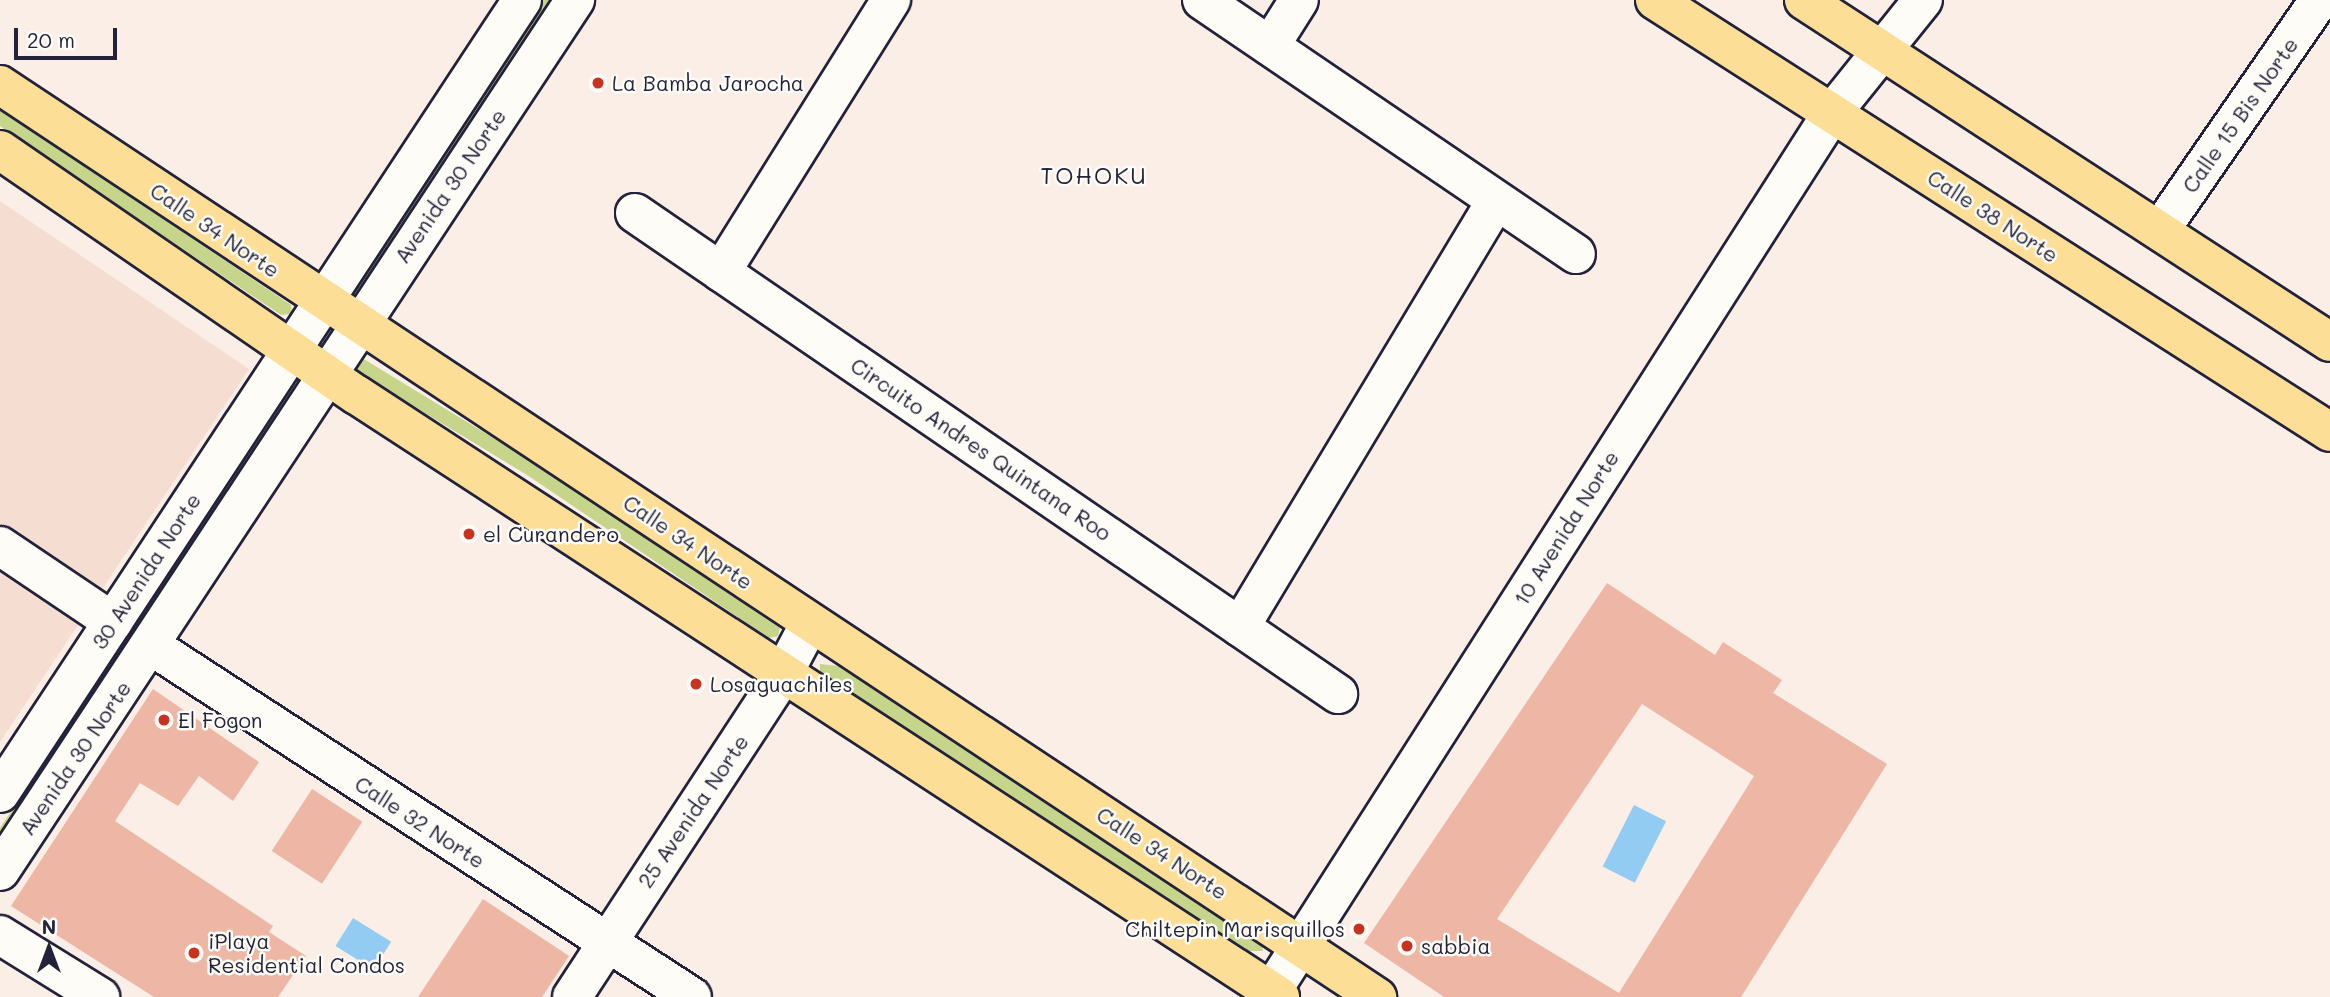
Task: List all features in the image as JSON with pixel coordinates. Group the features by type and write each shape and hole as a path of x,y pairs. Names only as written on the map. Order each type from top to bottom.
{"main road":[{"name":"Calle 38 Norte","path":"1655,0 2326,422"},
{"path":"1804,0 1884,55 2161,230 2330,342"},
{"name":"Calle 34 Norte","path":"0,85 1377,997"},
{"path":"0,150 326,373 1273,995"}],"street":[{"name":"Avenida 30 Norte","path":"326,373 575,0"},
{"path":"721,272 891,0"},
{"path":"1202,0 1258,24 1496,201 1576,254"},
{"path":"1258,24 1299,0"},
{"name":"10 Avenida Norte","path":"1273,995 1302,945 1832,113 1884,55 1923,0"},
{"name":"Calle 15 Bis Norte","path":"2161,230 2319,0"},
{"name":"Avenida 30 Norte","path":"290,348 510,4"},
{"path":"1240,627 1496,201"},
{"name":"Circuito Andres Quintana Roo","path":"635,213 1338,694"},
{"name":"30 Avenida Norte","path":"0,793 290,348"},
{"name":"30 Avenida Norte","path":"150,645 326,373"},
{"path":"0,546 113,622"},
{"name":"25 Avenida Norte","path":"572,997 783,674 810,623"},
{"name":"Avenida 30 Norte","path":"0,871 150,645"},
{"name":"Calle 32 Norte","path":"150,645 692,997"},
{"path":"0,935 100,997"}],"shaded area":[{"path":"0,201 249,369 0,742"}],"green space":[{"path":"541,0 552,0 360,292 351,293"},
{"path":"0,109 291,305 292,314 281,315 0,126"},
{"path":"354,353 536,464 780,628 778,636 769,638 527,475 346,365"},
{"path":"294,385 294,392 0,840 0,828"},
{"path":"820,664 838,666 1034,792 1261,943 1263,951 1249,951 820,674"}],"water":[{"path":"1634,805 1666,821 1635,883 1603,866"},
{"path":"353,918 391,942 374,970 336,946"}],"building":[{"path":"1607,583 1715,655 1723,642 1782,680 1773,693 1887,764 1741,997 1444,997 1364,943","holes":["1642,704 1754,776 1619,993 1497,919"]},
{"path":"153,689 259,762 233,801 199,776 178,806 140,783 115,821 273,926 269,932 306,956 278,997 154,997 11,906"},
{"path":"312,789 362,822 322,884 272,851"},
{"path":"483,899 569,956 542,997 418,997"}],"place":[{"name":"La Bamba Jarocha","path":"598,83"},
{"name":"el Curandero","path":"469,534"},
{"name":"Losaguachiles","path":"696,684"},
{"name":"El Fogon","path":"164,720"},
{"name":"Chiltepin Marisquillos","path":"1359,929"},
{"name":"sabbia","path":"1407,946"},
{"name":"iPlaya Residential Condos","path":"194,953"}],"district":[{"name":"TOHOKU","path":"1094,175"}]}
